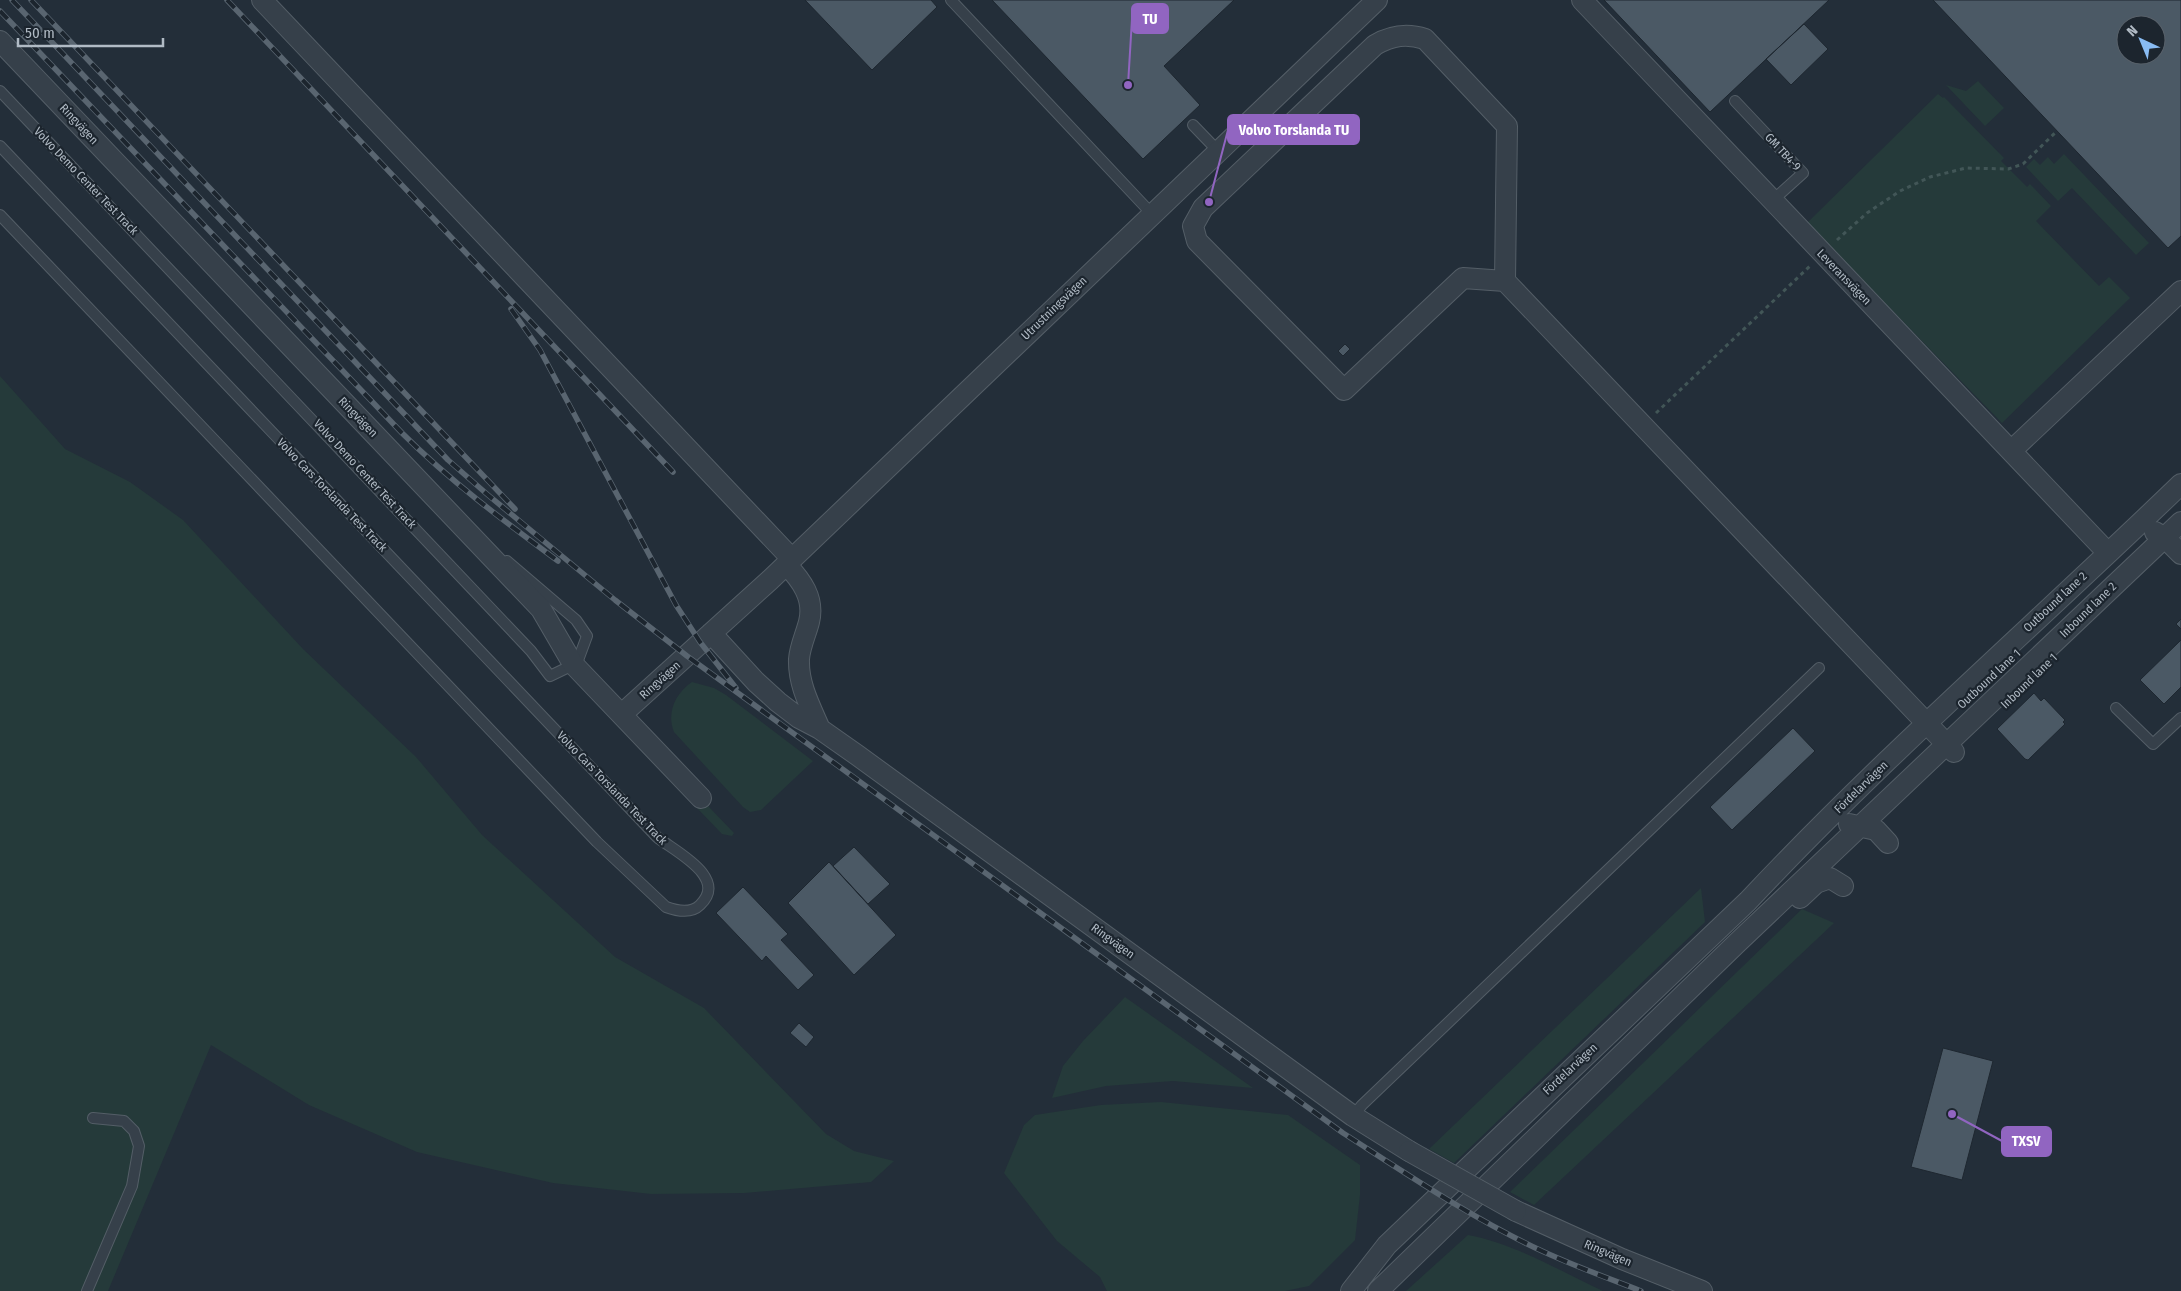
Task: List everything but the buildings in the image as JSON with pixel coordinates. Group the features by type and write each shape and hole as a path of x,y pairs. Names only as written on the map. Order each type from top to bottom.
{"street":[{"name":"Ringvägen","path":"262,0 789,561 803,583 810,601 809,621 799,659 802,690 820,728"},
{"name":"Utrustningsvägen","path":"731,616 1377,0"},
{"name":"Leveransvägen","path":"1582,0 2108,553"},
{"path":"1505,281 1507,126 1425,39 1412,35 1386,39 1375,45 1203,208 1193,226 1197,241 1344,390 1463,278 1505,281 1940,738"},
{"name":"Ringvägen","path":"0,40 541,609 573,664 622,714 731,616"},
{"path":"2011,451 2181,291"},
{"path":"2161,538 2181,484"},
{"path":"2161,538 2181,522"},
{"name":"Inbound lane 1","path":"1886,816 1940,738 2161,538"},
{"name":"Outbound lane 1","path":"1829,830 1940,738 2161,538"},
{"name":"Outbound lane 2","path":"1940,738 2108,553 2161,538"},
{"name":"Ringvägen","path":"711,633 756,682 799,718 820,728 1353,1116 1409,1151 1516,1211 1622,1259 1702,1291"},
{"path":"622,714 701,798"},
{"name":"Fördelarvägen","path":"1378,1291 1762,918 1892,796 1908,780 1940,738"},
{"name":"Fördelarvägen","path":"1350,1291 1387,1245 1748,901 1794,851 1940,738"},
{"name":"Fördelarvägen","path":"1794,851 1829,830 1848,824 1876,830 1888,843 1886,816 1892,796"},
{"name":"Fördelarvägen","path":"1762,918 1783,913 1816,883 1830,878 1843,886"}],"lane":[{"path":"951,0 1152,214"},
{"name":"Volvo Demo Center Test Track","path":"0,91 531,651 550,676 573,664"},
{"name":"GM TB4-9","path":"1735,101 1803,173 1772,201"},
{"path":"1194,125 1218,151"},
{"name":"Volvo Cars Torslanda Test Track","path":"0,146 657,836 700,868 708,886 705,898 699,907 689,911 678,912 666,907 597,842 0,215"},
{"path":"1353,1116 1362,1105 1494,980 1574,900 1819,668"},
{"path":"2116,708 2153,744 2181,718"},
{"path":"87,1291 126,1204 132,1186 139,1146 134,1131 124,1121 93,1118"}],"green space":[{"path":"1978,81 2004,108 1985,126 1946,85 1966,91"},
{"path":"1938,94 1944,97 2004,158 2001,161 2027,187 2030,184 2051,206 2036,221 2099,286 2109,277 2130,298 2002,423 1807,223"},
{"path":"2064,154 2149,243 2136,255 2072,188 2058,201 2026,167 2034,159 2040,165 2048,157 2054,164"},
{"path":"0,376 65,449 130,482 183,520 303,649 416,757 482,835 615,957 704,1008 826,1134 854,1151 894,1161 871,1182 744,1193 651,1194 553,1183 417,1152 309,1105 211,1045 108,1291 0,1291"},
{"path":"692,682 714,688 726,695 813,761 761,810 750,812 743,807 674,732 671,717 674,704 681,692"},
{"path":"659,755 734,833 732,836 722,834 649,758"},
{"path":"1701,888 1705,922 1454,1163 1429,1149"},
{"path":"1802,909 1834,923 1534,1205 1510,1192"},
{"path":"1125,997 1253,1088 1173,1081 1106,1086 1052,1098 1063,1066 1083,1041"},
{"path":"1161,1102 1288,1115 1360,1165 1360,1195 1355,1240 1309,1286 1285,1291 1107,1291 1100,1277 1057,1241 1004,1173 1024,1125 1035,1115 1101,1105"},
{"path":"1468,1235 1520,1251 1603,1291 1406,1291"}],"railway":[{"path":"12,0 448,460 615,600 687,656 1343,1133 1491,1225 1566,1262 1641,1291"},
{"path":"31,0 515,509"},
{"path":"227,0 673,472"},
{"path":"0,11 420,451 498,516 558,561"},
{"path":"511,309 540,350 676,605 700,642 736,688"}],"place":[{"name":"TU","path":"1128,85"},
{"name":"Volvo Torslanda TU","path":"1209,202"},
{"name":"TXSV","path":"1952,1114"}]}
